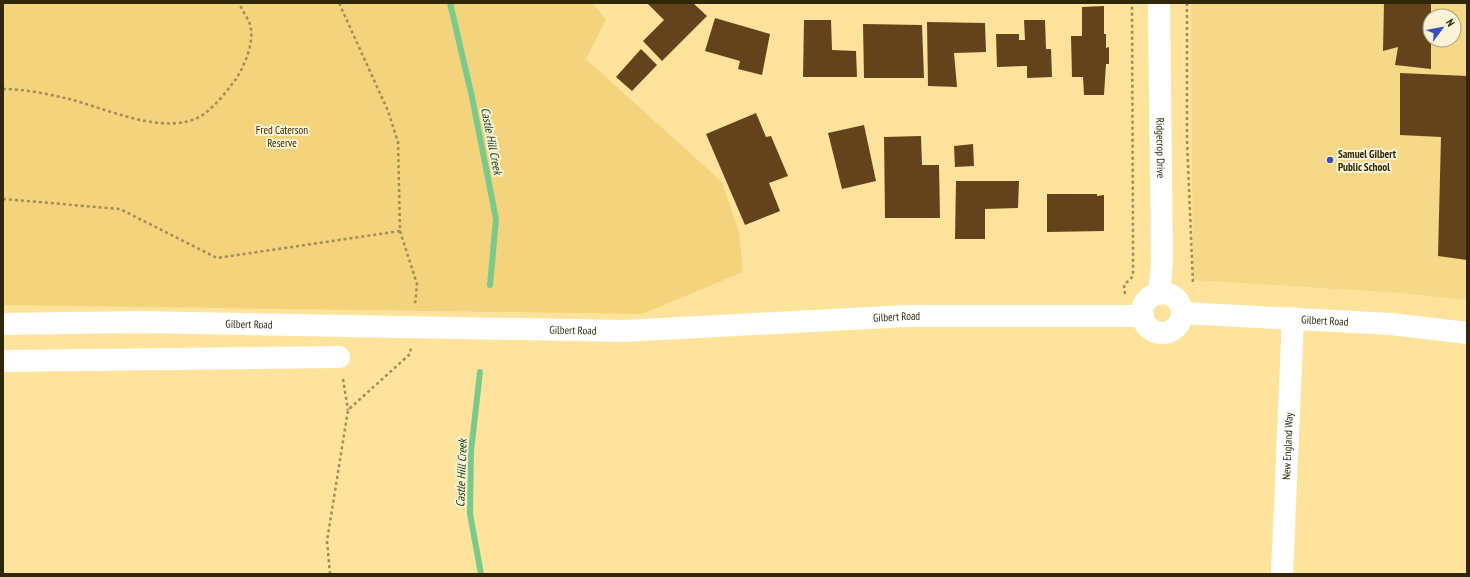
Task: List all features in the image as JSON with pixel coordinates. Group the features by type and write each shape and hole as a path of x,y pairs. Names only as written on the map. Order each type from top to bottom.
{"main road":[{"name":"Ridgecrop Drive","path":"1159,3 1162,262 1159,294"},
{"path":"1159,294 1170,295 1176,299 1182,313 1178,326 1166,333 1153,331 1135,316 1145,303 1153,296 1159,294"},
{"name":"Gilbert Road","path":"1182,313 1391,324 1467,334"},
{"name":"Gilbert Road","path":"3,324 139,322 624,331 906,316 1135,316"},
{"name":"New England Way","path":"1282,574 1293,318"},
{"path":"3,361 339,357"}],"path":[{"path":"3,89 13,89 69,99 133,119 177,124 200,116 224,96 243,69 248,56 250,49 250,26 239,3"},
{"path":"338,3 388,111 398,142 400,231 417,284 415,309"},
{"path":"1132,3 1133,248 1132,276 1124,285 1135,316"},
{"path":"1187,3 1187,140 1194,285"},
{"path":"3,199 120,209 217,258 400,231"},
{"path":"348,410 410,354 411,347"},
{"path":"330,574 327,542 348,410 339,357"}],"shaded area":[{"name":"Samuel Gilbert Public School","path":"1191,3 1467,3 1467,300 1402,293 1193,280"}],"green space":[{"name":"Fred Caterson Reserve","path":"3,3 593,3 606,20 586,59 722,182 739,232 743,272 642,314 3,305"}],"building":[{"path":"647,3 693,3 707,16 662,61 643,41 664,20"},
{"path":"1384,3 1431,3 1431,8 1422,8 1422,48 1431,48 1431,69 1395,65 1398,47 1383,51"},
{"path":"1104,6 1104,34 1106,34 1106,48 1109,47 1109,64 1106,64 1104,95 1084,95 1083,77 1072,77 1071,36 1082,36 1082,7"},
{"path":"715,18 770,34 762,75 738,69 740,61 705,51"},
{"path":"804,20 831,20 832,50 856,51 857,77 803,77"},
{"path":"1024,20 1045,20 1046,49 1051,49 1052,77 1027,78 1027,66 997,67 996,34 1019,34 1019,40 1025,40"},
{"path":"927,22 985,23 986,52 954,53 957,87 928,86"},
{"path":"863,24 922,25 924,78 864,78"},
{"path":"641,49 657,65 632,91 616,77"},
{"path":"1400,73 1467,76 1467,260 1438,256 1441,137 1400,135"},
{"path":"756,113 766,137 771,136 788,176 769,183 780,211 745,225 706,134"},
{"path":"864,125 876,181 842,189 828,133"},
{"path":"921,136 922,165 939,165 940,218 885,218 884,137"},
{"path":"973,144 974,166 955,167 954,146"},
{"path":"956,181 1019,181 1018,208 985,209 985,239 955,239"},
{"path":"1047,194 1104,195 1104,231 1047,232"}],"waterway":[{"name":"Castle Hill Creek","path":"450,3 472,97 496,219 490,285"},
{"name":"Castle Hill Creek","path":"480,372 471,451 470,514 481,574"}],"place":[{"name":"Samuel Gilbert Public School","path":"1330,160"}]}
